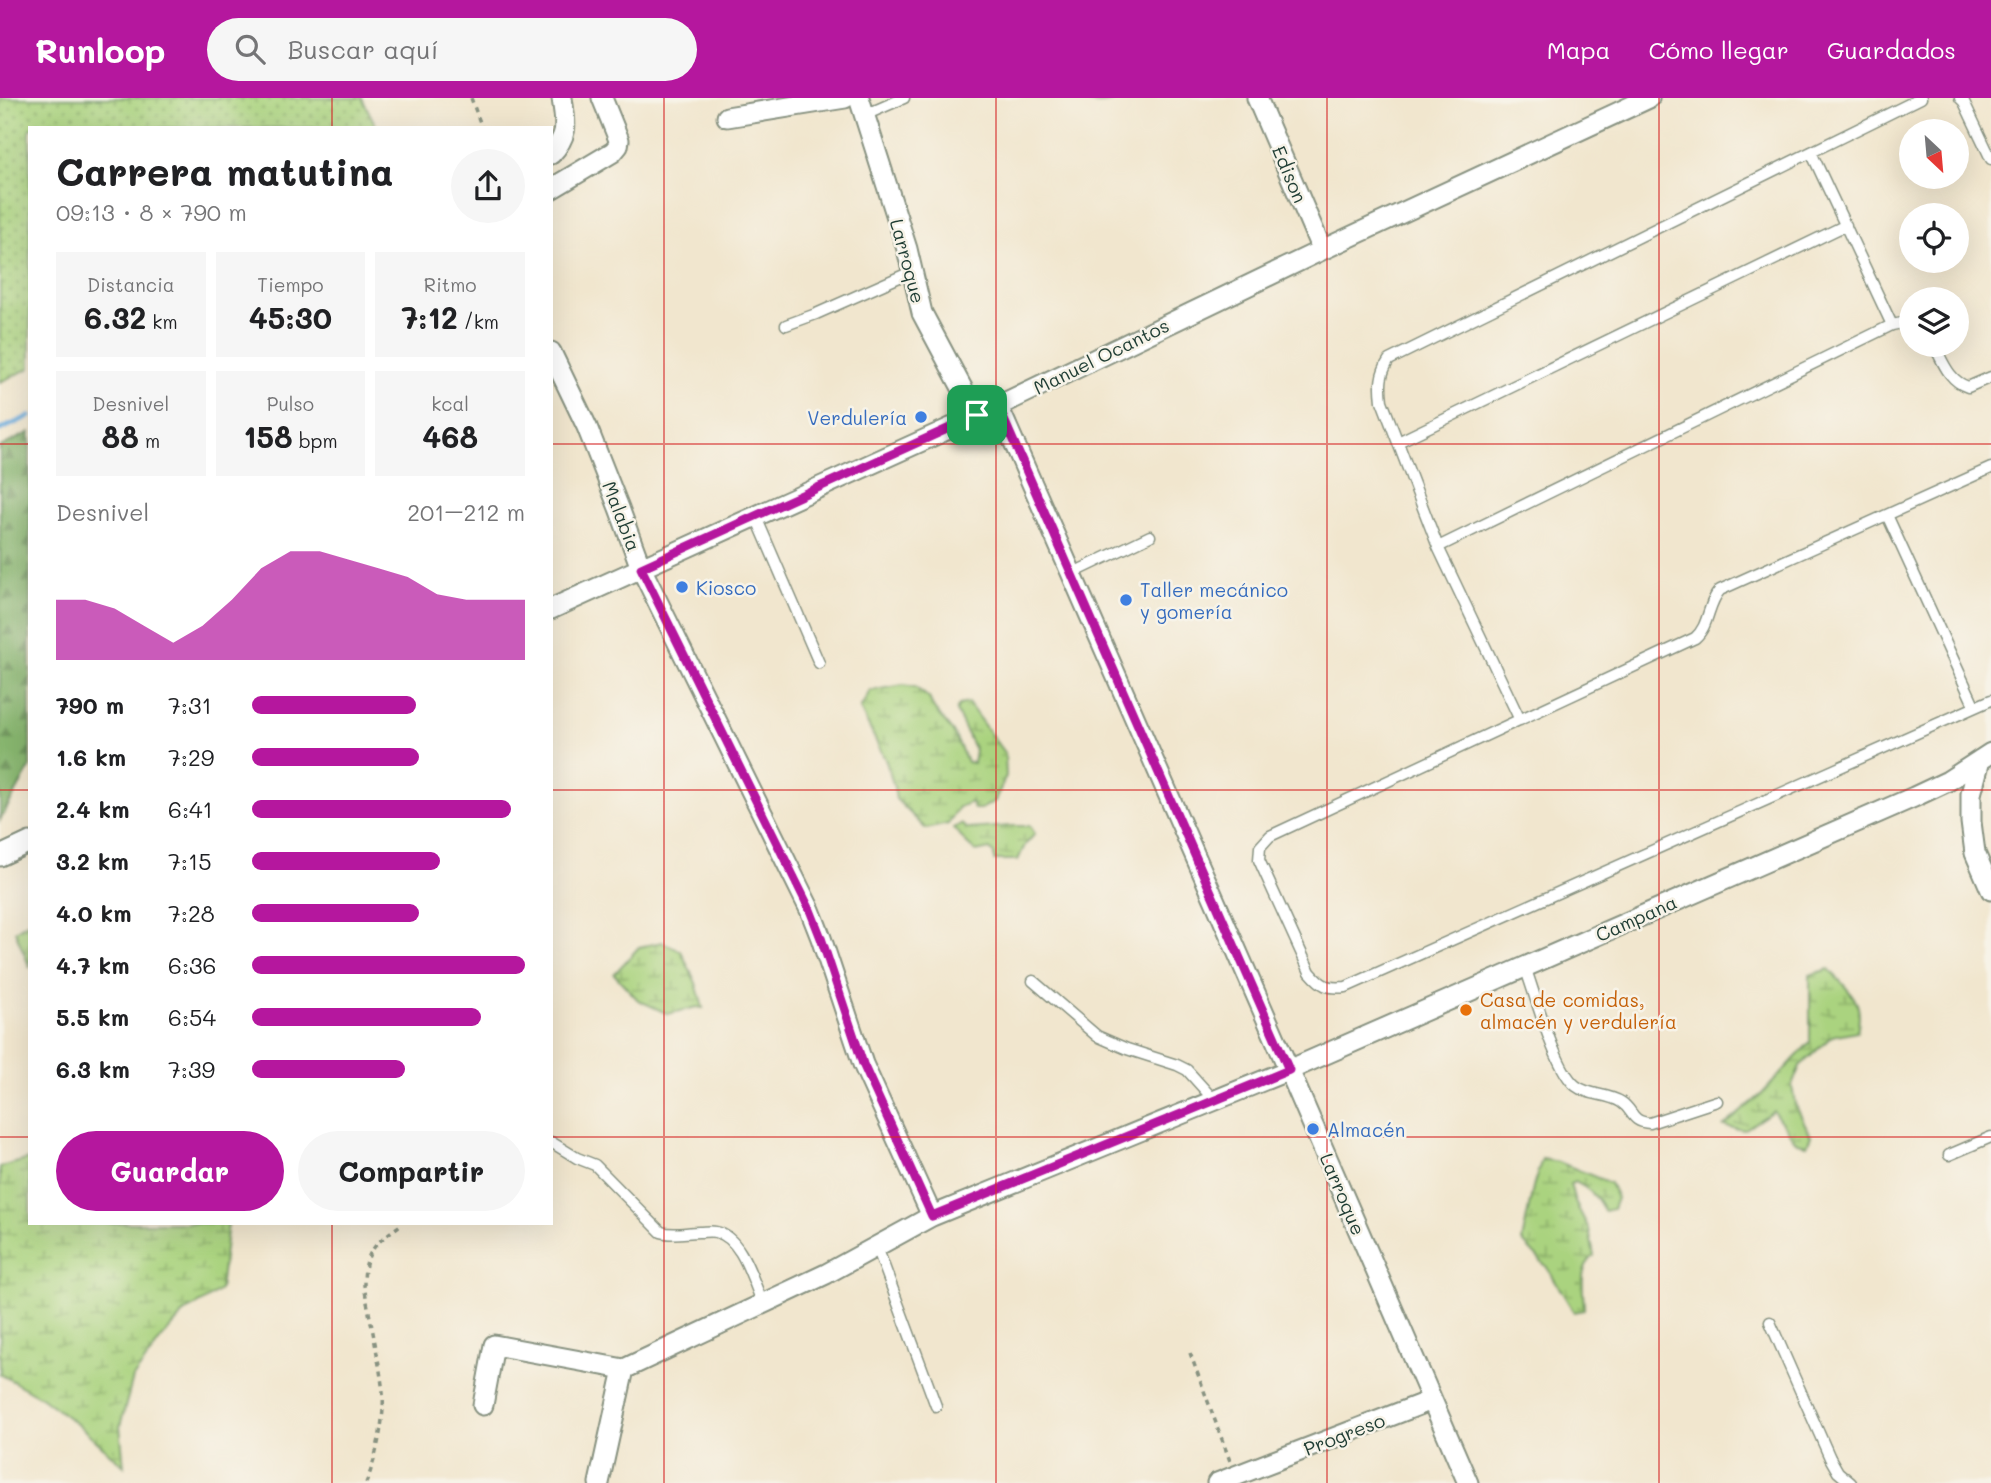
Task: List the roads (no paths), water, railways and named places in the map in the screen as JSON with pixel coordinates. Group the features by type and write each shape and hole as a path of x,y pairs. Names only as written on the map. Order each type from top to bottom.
{"street":[{"path":"553,152 566,130 562,98"},
{"path":"553,188 613,152 618,146 619,140 603,98"},
{"path":"727,117 845,98"},
{"name":"Edison","path":"1257,98 1322,250"},
{"name":"Manuel Ocantos","path":"553,608 998,406 1612,106 1649,98"},
{"name":"Larroque","path":"862,107 912,271 922,313 977,415"},
{"name":"Malabia","path":"553,356 587,427 641,568 810,910 863,1064 932,1216"},
{"name":"Larroque","path":"998,406 1468,1483"},
{"path":"1985,756 1971,794 1971,822 1975,853 1991,890"},
{"name":"Campana","path":"624,1369 826,1274 932,1216 1289,1070 1525,967 1914,797 1948,781 1985,756"},
{"path":"0,856 28,843"},
{"path":"483,1405 494,1345 624,1369 598,1483"},
{"name":"Progreso","path":"1226,1479 1262,1475 1432,1400"}],"lane":[{"path":"862,107 904,98"},
{"path":"1520,720 1438,547 1382,401 1379,383 1385,366 1389,360 1921,98"},
{"path":"1960,98 1991,159"},
{"path":"1811,152 1892,325"},
{"path":"1398,442 1846,225"},
{"path":"786,325 912,271"},
{"path":"1438,547 1899,324"},
{"path":"1940,357 1951,377 1968,387 1991,377"},
{"path":"1991,468 1720,590 1714,597 1703,631 1695,638 1270,836 1260,847 1259,860 1310,972 1320,983 1333,989 1346,987 1991,700"},
{"path":"1887,515 1975,707"},
{"path":"756,517 820,663"},
{"path":"1071,574 1150,536"},
{"path":"1525,967 1558,1061 1574,1084 1588,1093 1623,1102 1634,1118 1650,1123 1717,1101"},
{"path":"1033,981 1097,1036 1177,1065 1186,1070 1215,1101"},
{"path":"1949,1155 1991,1137"},
{"path":"553,1143 577,1158 595,1164 661,1232 669,1235 696,1231 717,1232 730,1239 739,1250 763,1304"},
{"path":"877,1247 936,1406"},
{"path":"1770,1322 1830,1458 1838,1472 1851,1483"}],"waterway":[{"path":"0,430 28,417"}],"place":[{"name":"Verdulería","path":"921,417"},
{"name":"Kiosco","path":"682,587"},
{"name":"Taller mecánico y gomería","path":"1126,600"},
{"name":"Casa de comidas, almacén y verdulería","path":"1466,1010"},
{"name":"Almacén","path":"1313,1129"}]}
